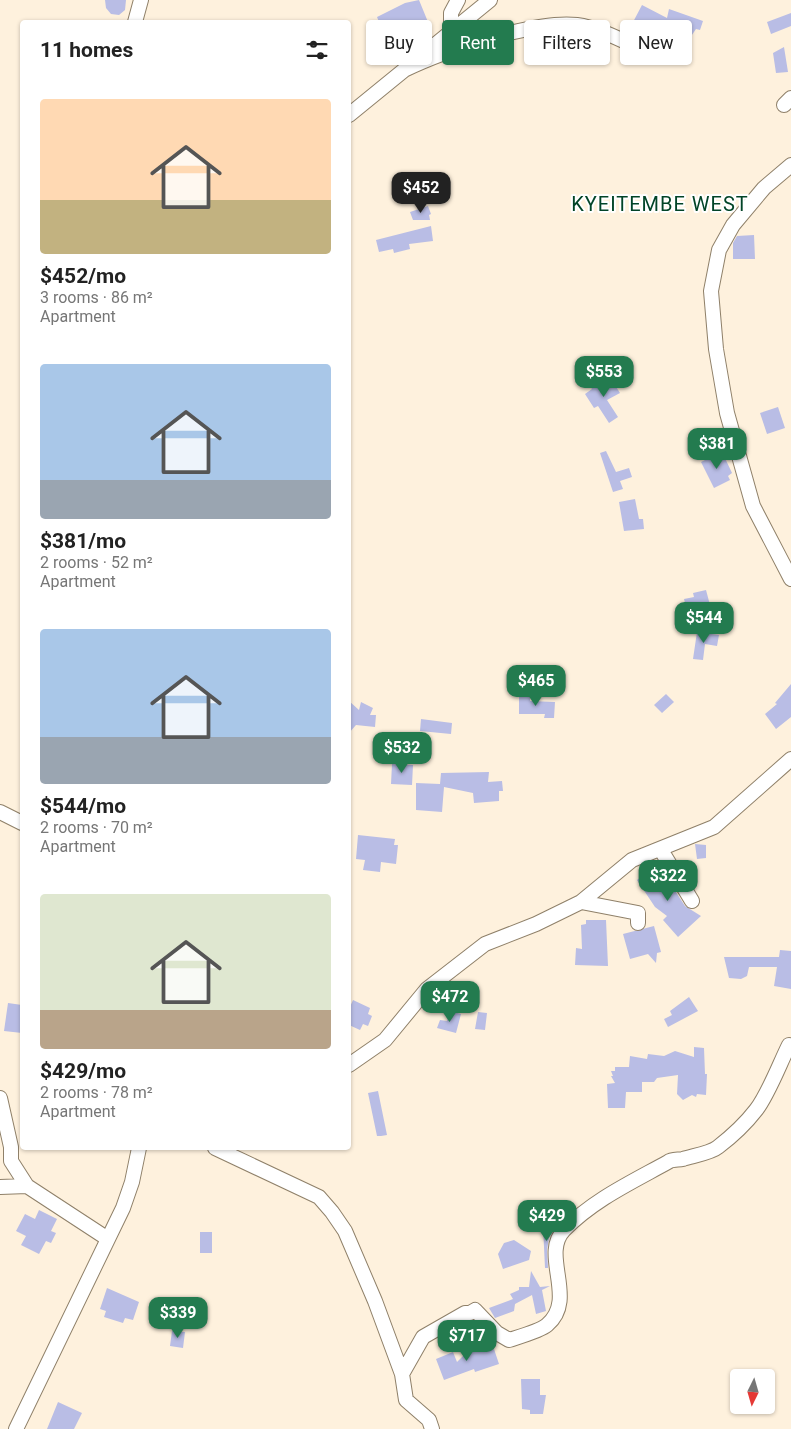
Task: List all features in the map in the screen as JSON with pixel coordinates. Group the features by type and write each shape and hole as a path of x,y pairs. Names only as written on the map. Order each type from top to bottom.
{"street":[{"path":"136,20 141,0"},
{"path":"451,20 451,13 458,0"},
{"path":"466,20 490,0"},
{"path":"404,70 435,55 548,26 577,25 620,40"},
{"path":"351,112 442,39"},
{"path":"791,165 764,188 733,225 720,250 712,291 717,358 727,413 753,506 791,579"},
{"path":"351,1064 385,1040 427,989 485,944 536,924 581,902 632,860 652,851 661,850 714,827 791,759"},
{"path":"0,812 20,822"},
{"path":"661,850 692,901"},
{"path":"581,902 638,913 638,923"},
{"path":"402,1374 423,1338 465,1312 470,1313 475,1310 497,1333 509,1340 546,1326 557,1314 561,1304 560,1282 556,1274 558,1238 604,1197 628,1186 668,1162 717,1149 757,1109 789,1045"},
{"path":"0,1098 11,1147 11,1161 27,1186 108,1239"},
{"path":"16,1429 108,1239 132,1182 139,1150"},
{"path":"227,1150 284,1182 319,1197 332,1212 345,1231 375,1301 402,1374 406,1400 429,1420 432,1429"},
{"path":"0,1187 27,1186"}],"building":[{"path":"105,0 126,0 125,10 119,15 111,14 106,8"},
{"path":"419,0 427,20 378,20 377,17 405,3"},
{"path":"642,5 667,18 669,9 703,21 700,30 696,29 692,35 692,20 634,20"},
{"path":"791,13 791,26 771,34 767,22"},
{"path":"784,47 788,72 776,73 773,53"},
{"path":"428,206 431,214 429,215 430,220 413,220 410,212"},
{"path":"431,226 433,241 409,244 410,249 394,253 393,249 379,252 376,240"},
{"path":"754,235 755,259 733,259 733,243 737,236"},
{"path":"611,379 620,393 607,400 618,417 609,423 598,406 594,408 585,394 592,389 590,386 601,380 603,383"},
{"path":"778,407 785,428 767,434 760,413"},
{"path":"606,451 616,472 629,468 632,477 620,481 623,489 613,492 600,453"},
{"path":"715,455 717,459 724,456 732,473 728,476 730,480 714,488 701,462"},
{"path":"635,499 639,519 643,519 644,529 624,531 619,502"},
{"path":"706,590 710,605 687,611 684,599 694,597 693,593"},
{"path":"697,632 719,635 717,646 705,644 703,660 693,659"},
{"path":"791,684 791,717 776,729 765,714 777,704 775,703"},
{"path":"666,694 674,702 662,713 654,705"},
{"path":"519,696 530,696 530,701 555,702 554,718 544,718 545,714 519,714"},
{"path":"361,702 373,708 370,715 376,715 375,727 356,725 351,731 351,703 359,710"},
{"path":"421,719 452,723 451,734 420,731"},
{"path":"392,764 413,765 412,785 391,784"},
{"path":"489,772 488,782 502,781 503,791 499,791 499,801 474,803 473,793 444,787 442,812 416,810 416,783 440,784 441,773"},
{"path":"358,835 395,839 394,845 398,845 396,864 381,862 380,872 363,870 365,860 356,859"},
{"path":"695,844 706,845 706,858 697,859"},
{"path":"654,867 672,886 685,906 701,916 678,937 663,920 667,916 655,907 637,880"},
{"path":"586,920 606,920 608,966 575,965 576,948 582,949 581,925 586,924"},
{"path":"654,926 661,952 657,953 656,963 648,954 630,959 623,934"},
{"path":"780,950 791,951 791,989 774,986 777,967 749,967 747,976 741,979 729,978 724,957 779,957"},
{"path":"689,997 698,1011 668,1027 664,1019 672,1015 670,1011"},
{"path":"353,1000 370,1008 368,1014 372,1016 368,1026 363,1024 360,1030 351,1026 351,1004"},
{"path":"8,1003 20,1005 20,1033 4,1031"},
{"path":"450,1011 461,1014 456,1033 437,1028 440,1020 447,1021"},
{"path":"478,1012 487,1013 485,1030 475,1029"},
{"path":"694,1047 704,1048 705,1074 707,1074 706,1095 697,1094 696,1097 692,1095 683,1100 677,1094 678,1075 657,1078 654,1082 642,1082 642,1092 626,1092 625,1108 608,1108 607,1084 615,1083 611,1076 613,1076 611,1071 615,1071 615,1067 629,1067 630,1056 647,1059 648,1054 664,1056 675,1051 694,1057"},
{"path":"378,1091 387,1135 381,1136 377,1136 368,1093"},
{"path":"39,1210 57,1219 51,1231 56,1233 51,1243 46,1241 39,1254 21,1245 26,1236 16,1231 25,1214 35,1219"},
{"path":"543,1226 555,1228 549,1238 547,1250 548,1268 545,1268"},
{"path":"200,1232 212,1232 212,1253 200,1253"},
{"path":"514,1240 531,1251 529,1260 503,1269 498,1254 504,1243"},
{"path":"531,1271 540,1287 550,1286 542,1290 546,1311 536,1314 532,1295 515,1304 514,1311 495,1318 489,1308 513,1299 510,1294 519,1290 519,1287 529,1287"},
{"path":"107,1288 139,1302 133,1320 125,1318 123,1323 104,1317 106,1311 100,1309"},
{"path":"172,1331 185,1332 183,1348 170,1346"},
{"path":"486,1344 489,1351 494,1349 499,1364 475,1372 474,1369 444,1380 436,1359 453,1352 457,1362 474,1345 478,1347"},
{"path":"521,1379 540,1379 540,1395 546,1395 543,1414 530,1414 530,1410 522,1409"},
{"path":"58,1402 82,1413 74,1429 47,1429"}],"district":[{"name":"KYEITEMBE WEST","path":"660,204"}]}
